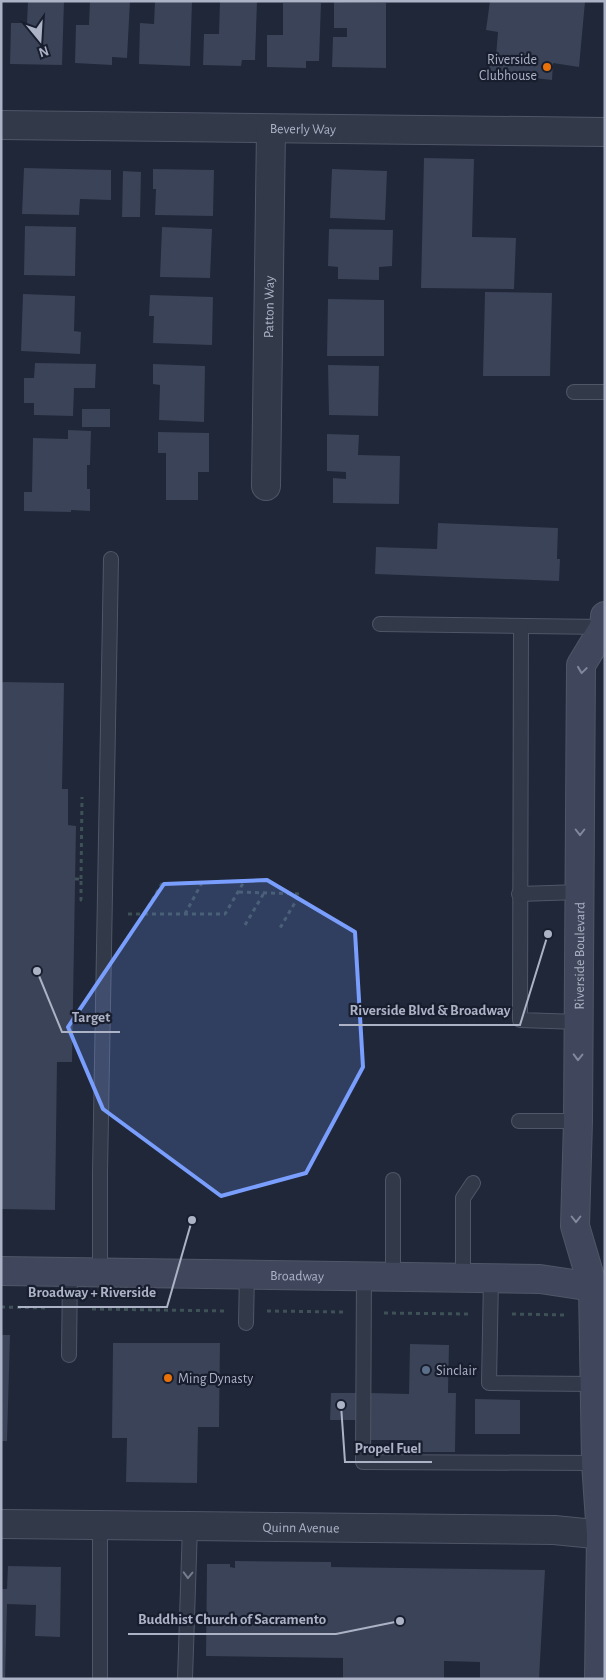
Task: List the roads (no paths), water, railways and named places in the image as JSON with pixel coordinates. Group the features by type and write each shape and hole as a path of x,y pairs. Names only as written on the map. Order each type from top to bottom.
{"main road":[{"name":"Riverside Boulevard","path":"601,1287 575,1226 578,1121 581,665 604,624"},
{"name":"Riverside Boulevard","path":"598,1679 603,1535 596,1463 593,1316 601,1287 605,1258"},
{"name":"Broadway","path":"1,1271 247,1273 540,1279 601,1287"}],"street":[{"name":"Beverly Way","path":"1,125 605,132"},
{"name":"Patton Way","path":"266,486 271,129"},
{"name":"Quinn Avenue","path":"1,1524 554,1530 603,1535"}],"lane":[{"path":"574,392 605,392"},
{"path":"100,1272 100,1163 110,559"},
{"path":"380,624 521,626 604,624"},
{"path":"521,626 520,1020 579,1022"},
{"path":"519,894 580,892"},
{"path":"519,1121 578,1121"},
{"path":"392,1180 393,1277"},
{"path":"463,1278 463,1198 473,1183"},
{"path":"69,1355 70,1272"},
{"path":"246,1317 247,1273"},
{"path":"364,1276 363,1462 596,1463"},
{"path":"491,1278 488,1382 595,1384"},
{"path":"100,1526 100,1679"},
{"path":"185,1679 190,1526"}],"place":[{"name":"Riverside Clubhouse","path":"547,67"},
{"name":"Riverside Blvd & Broadway","path":"548,934"},
{"name":"Target","path":"37,971"},
{"name":"Broadway + Riverside","path":"192,1220"},
{"name":"Sinclair","path":"426,1370"},
{"name":"Ming Dynasty","path":"168,1378"},
{"name":"Propel Fuel","path":"341,1405"},
{"name":"Buddhist Church of Sacramento","path":"400,1621"}]}
